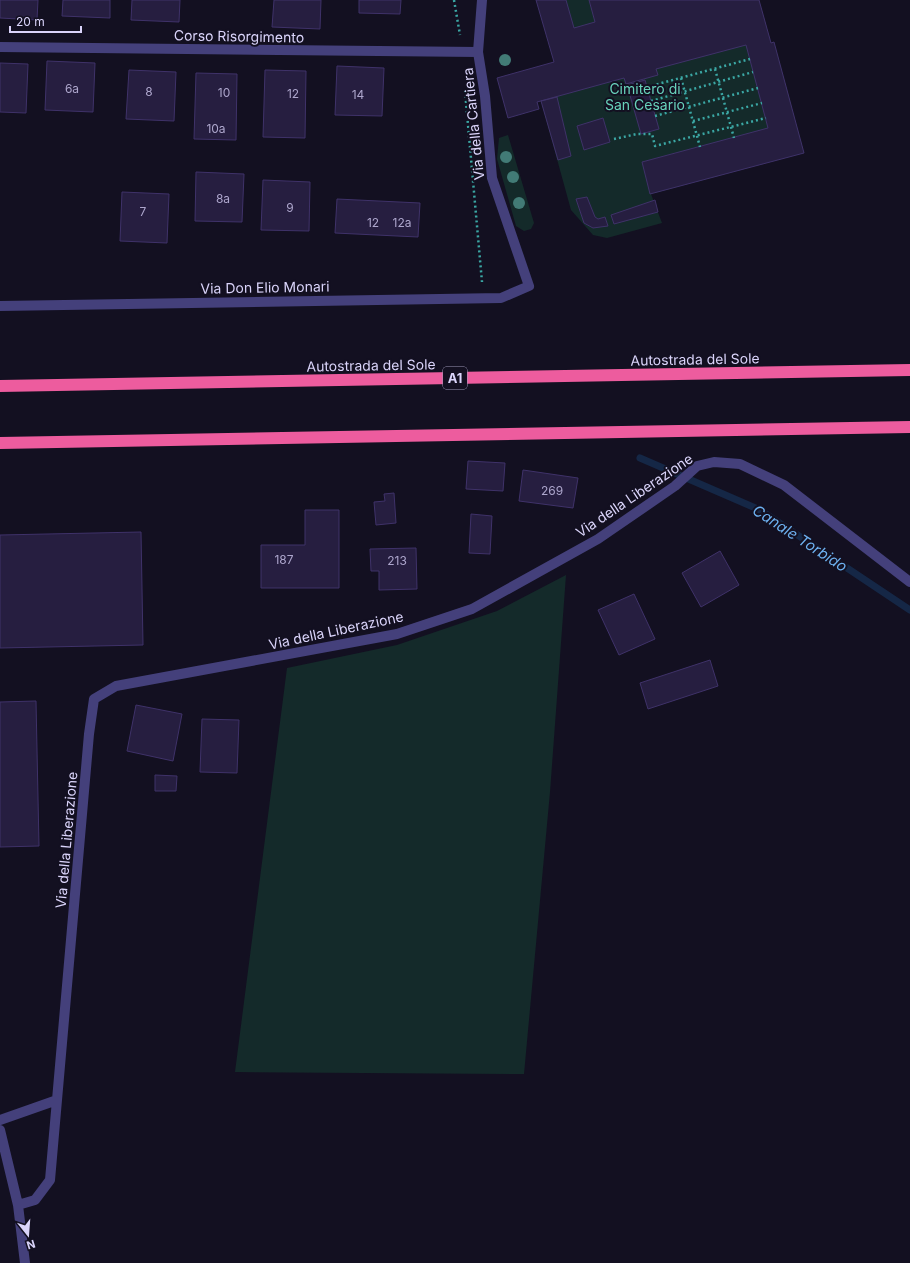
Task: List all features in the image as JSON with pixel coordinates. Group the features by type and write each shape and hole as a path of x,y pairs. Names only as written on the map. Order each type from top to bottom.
{"highway":[{"name":"Autostrada del Sole","path":"0,386 910,370"},
{"path":"0,443 910,427"}],"street":[{"name":"Via della Cartiera","path":"482,0 478,52 485,96 492,178 529,286"},
{"name":"Corso Risorgimento","path":"0,47 478,52"},
{"name":"Via Don Elio Monari","path":"0,306 501,298 529,286"},
{"name":"Via della Liberazione","path":"18,1205 35,1200 50,1180 89,734 94,699 116,686 397,634 472,609 598,539 675,486 697,466 714,462 740,464 784,485 910,582"},
{"path":"0,1120 57,1100"},
{"path":"0,1130 18,1205 25,1263"},
{"path":"24,1250 32,1263"}],"path":[{"path":"454,0 462,52"},
{"path":"647,87 750,59"},
{"path":"715,69 734,138"},
{"path":"651,101 753,72"},
{"path":"681,78 700,147"},
{"path":"464,84 483,298"},
{"path":"655,116 758,88"},
{"path":"693,121 762,103"},
{"path":"614,139 637,134 652,134 655,146 766,118"}],"green space":[{"name":"Cimitero di San Cesario","path":"536,0 759,0 771,43 774,42 804,153 651,194 662,223 607,238 593,235 571,210 541,101 537,102 539,109 508,118 554,62"},
{"path":"508,135 534,223 531,229 524,231 516,226 497,159 499,138"},
{"path":"566,575 550,792 524,1074 235,1072 287,668 397,645 497,611"}],"building":[{"path":"0,0 38,0 37,20 0,18"},
{"path":"63,0 110,0 110,18 62,16"},
{"path":"132,0 180,0 179,22 131,20"},
{"path":"274,0 321,0 320,29 272,27"},
{"path":"359,0 401,0 400,14 359,13"},
{"path":"536,0 566,0 574,28 595,22 589,0 759,0 771,43 774,42 804,153 650,194 642,162 768,128 746,45 656,69 658,75 626,84 624,78 537,102 539,109 508,118 497,78 554,62"},
{"path":"47,61 95,63 93,112 45,110"},
{"path":"0,63 28,64 26,113 0,112"},
{"path":"337,66 384,68 382,116 335,115"},
{"path":"129,70 176,72 174,121 126,119"},
{"path":"265,70 306,71 305,138 263,137"},
{"path":"196,73 237,74 236,140 194,139"},
{"path":"645,80 659,129 641,134 627,85"},
{"path":"557,97 571,156 558,160 541,101"},
{"path":"603,118 610,142 584,150 577,126"},
{"path":"196,172 244,174 242,222 195,221"},
{"path":"263,180 310,182 309,231 261,230"},
{"path":"122,192 169,194 167,243 120,241"},
{"path":"587,197 595,217 598,219 605,217 608,226 593,228 584,223 576,199"},
{"path":"337,199 420,203 418,237 335,233"},
{"path":"655,200 658,212 614,224 611,215"},
{"path":"468,461 505,463 503,491 466,489"},
{"path":"523,470 578,478 573,508 519,501"},
{"path":"394,493 396,523 376,525 374,502 385,501 384,494"},
{"path":"305,510 339,510 339,588 261,588 261,545 305,545"},
{"path":"471,514 492,516 490,554 469,553"},
{"path":"141,532 143,645 0,648 0,535"},
{"path":"416,548 417,589 379,590 379,571 371,571 370,549"},
{"path":"720,551 739,585 701,607 682,573"},
{"path":"634,594 655,639 619,655 598,610"},
{"path":"710,660 718,686 648,709 640,683"},
{"path":"36,701 39,846 0,847 0,702"},
{"path":"136,705 182,714 173,761 127,751"},
{"path":"202,719 239,720 237,773 200,772"},
{"path":"155,775 177,776 176,791 155,791"}],"waterway":[{"name":"Canale Torbido","path":"640,458 760,510 910,610"}]}
